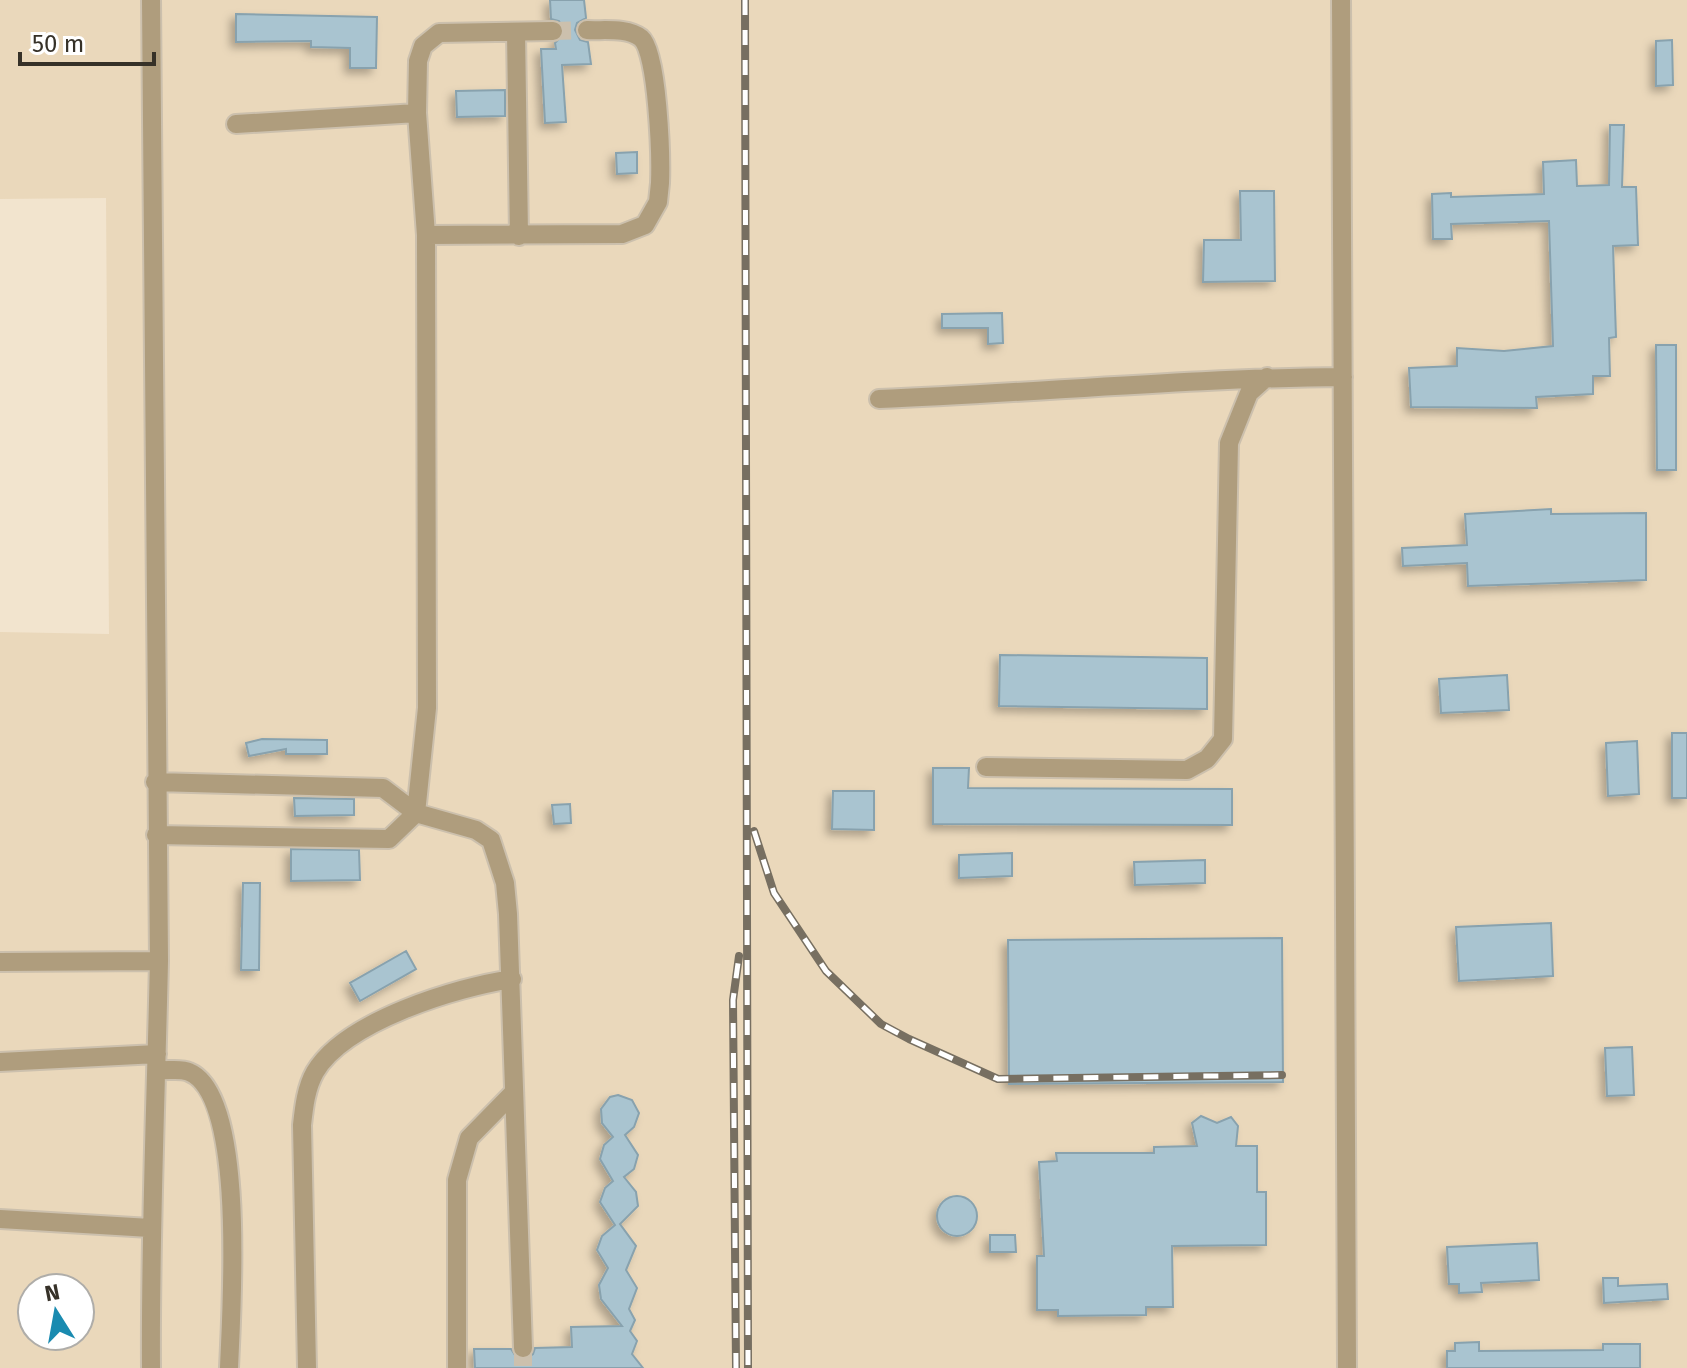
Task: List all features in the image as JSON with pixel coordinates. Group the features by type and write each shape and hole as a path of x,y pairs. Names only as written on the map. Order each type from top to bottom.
{"street":[{"path":"151,0 155,782 159,961 158,1062 150,1228 151,1368"},
{"path":"1341,0 1347,1368"},
{"path":"426,235 622,234 645,225 658,202 661,159 651,61 645,41 632,32 587,30"},
{"path":"156,835 389,839 416,813 427,708 426,235 417,113 418,61 423,46 439,33 553,31"},
{"path":"516,32 519,236"},
{"path":"236,124 417,113"},
{"path":"879,399 1052,392 1267,377 1343,377"},
{"path":"986,767 1187,770 1207,759 1223,739 1229,443 1249,393 1267,377"},
{"path":"155,782 383,788 416,813 476,830 491,840 505,883 512,979 523,1348"},
{"path":"0,962 159,961"},
{"path":"307,1368 302,1125 306,1097 316,1071 354,1037 395,1013 466,985 512,979"},
{"path":"0,1062 158,1062 189,1072 204,1085 221,1118 233,1200 229,1368"},
{"path":"457,1368 457,1180 469,1138 514,1092"},
{"path":"0,1219 150,1228"}],"shaded area":[{"path":"0,0 1687,0 1687,1368 0,1368 0,632 109,634 106,198 0,199"}],"building":[{"path":"550,0 584,0 586,18 577,23 575,30 580,40 588,42 591,64 562,65 566,122 545,123 541,49 556,49 555,43 565,32 559,21 551,19"},
{"path":"236,14 377,17 376,68 350,68 350,48 311,47 311,41 236,42"},
{"path":"1672,40 1673,85 1656,86 1656,41"},
{"path":"505,90 505,116 457,117 456,91"},
{"path":"1610,125 1624,125 1622,187 1636,187 1638,245 1613,246 1616,337 1609,338 1610,376 1593,376 1593,394 1536,397 1537,408 1411,407 1409,368 1457,366 1457,348 1504,351 1553,346 1549,221 1451,224 1452,239 1433,239 1432,194 1451,193 1451,197 1544,194 1543,162 1576,160 1577,186 1609,185"},
{"path":"637,152 637,173 617,174 616,153"},
{"path":"1240,191 1274,191 1275,281 1203,282 1204,240 1241,240"},
{"path":"1002,313 1003,343 988,344 988,328 942,328 942,314"},
{"path":"1656,345 1676,345 1676,470 1657,470"},
{"path":"1551,509 1551,514 1646,513 1646,580 1468,586 1467,563 1403,566 1402,548 1467,545 1465,514"},
{"path":"1000,655 1207,658 1207,709 999,706"},
{"path":"1507,675 1509,710 1441,713 1439,679"},
{"path":"1672,733 1687,733 1687,798 1672,798"},
{"path":"262,739 327,740 327,754 286,754 286,749 249,756 246,743"},
{"path":"1637,741 1639,794 1608,796 1606,743"},
{"path":"933,768 969,768 968,788 1232,789 1232,825 933,824"},
{"path":"833,791 874,791 874,830 832,829"},
{"path":"294,798 354,799 354,815 295,816"},
{"path":"570,804 571,823 554,824 552,805"},
{"path":"291,849 359,850 360,880 291,881"},
{"path":"1012,853 1012,876 959,878 959,855"},
{"path":"1205,860 1205,883 1135,885 1134,862"},
{"path":"243,883 260,883 259,970 241,970"},
{"path":"1551,923 1553,976 1459,981 1456,927"},
{"path":"1282,938 1283,1082 1009,1084 1008,940"},
{"path":"406,951 416,969 360,1001 350,983"},
{"path":"1632,1047 1634,1095 1607,1096 1605,1048"},
{"path":"618,1095 632,1100 639,1113 634,1127 625,1135 638,1155 634,1169 624,1177 636,1192 638,1206 620,1224 636,1246 626,1270 637,1288 629,1309 635,1320 630,1331 637,1341 632,1354 643,1368 475,1368 474,1349 511,1349 517,1358 524,1360 533,1354 535,1348 572,1347 571,1327 622,1326 601,1299 599,1285 608,1268 597,1250 602,1236 615,1225 600,1202 605,1188 613,1181 600,1159 604,1145 613,1137 602,1123 601,1109 610,1097"},
{"path":"1201,1116 1217,1123 1231,1117 1238,1126 1236,1146 1257,1146 1257,1192 1266,1192 1266,1245 1172,1246 1173,1307 1146,1307 1146,1315 1058,1316 1058,1310 1037,1310 1037,1256 1044,1256 1039,1162 1057,1161 1056,1153 1154,1153 1154,1147 1197,1146 1192,1123"},
{"path":"957,1196 971,1202 977,1216 971,1230 957,1236 943,1230 937,1216 943,1202"},
{"path":"990,1235 1015,1235 1016,1252 990,1252"},
{"path":"1537,1243 1539,1280 1481,1283 1482,1292 1459,1293 1459,1284 1449,1284 1447,1247"},
{"path":"1603,1278 1618,1278 1618,1286 1667,1284 1668,1299 1604,1303"},
{"path":"1479,1342 1479,1351 1603,1350 1603,1344 1640,1344 1640,1368 1447,1368 1447,1351 1455,1351 1455,1343"}],"tunnel":[{"path":"553,31 587,30"},
{"path":"523,1348 523,1368"}],"railway":[{"path":"745,0 748,1368"},
{"path":"754,831 774,893 826,971 881,1024 909,1039 998,1079 1282,1075"},
{"path":"736,1368 733,1000 739,956"}]}
